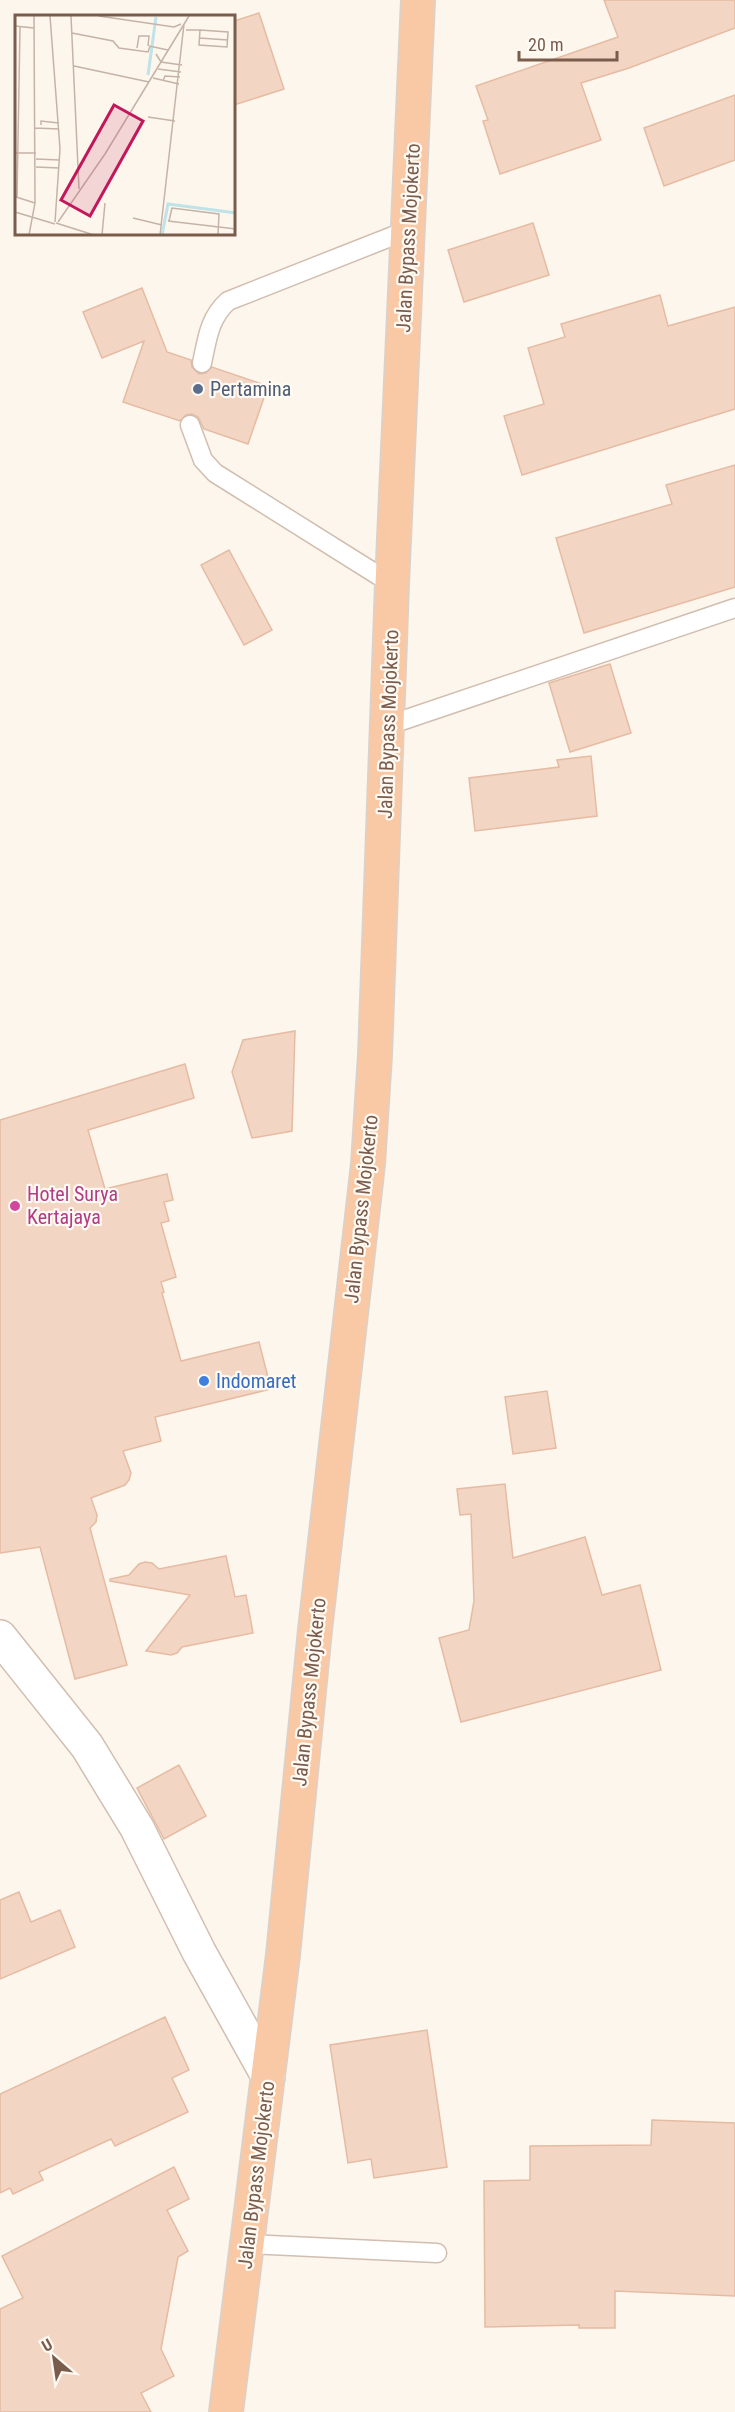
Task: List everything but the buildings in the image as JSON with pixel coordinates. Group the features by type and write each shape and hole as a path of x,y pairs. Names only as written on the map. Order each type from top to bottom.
{"highway":[{"name":"Jalan Bypass Mojokerto","path":"226,2412 283,1955 315,1630 368,1164 375,1055 389,725 392,584 408,230 423,4"}],"street":[{"path":"0,1637 87,1746 132,1819 199,1952 268,2076"}],"lane":[{"path":"202,363 212,321 218,311 228,302 408,230"},
{"path":"190,425 203,460 215,473 392,584"},
{"path":"389,725 735,608"},
{"path":"248,2244 436,2253"}],"place":[{"name":"Pertamina","path":"198,389"},
{"name":"Hotel Surya Kertajaya","path":"15,1206"},
{"name":"Indomaret","path":"204,1381"}]}
